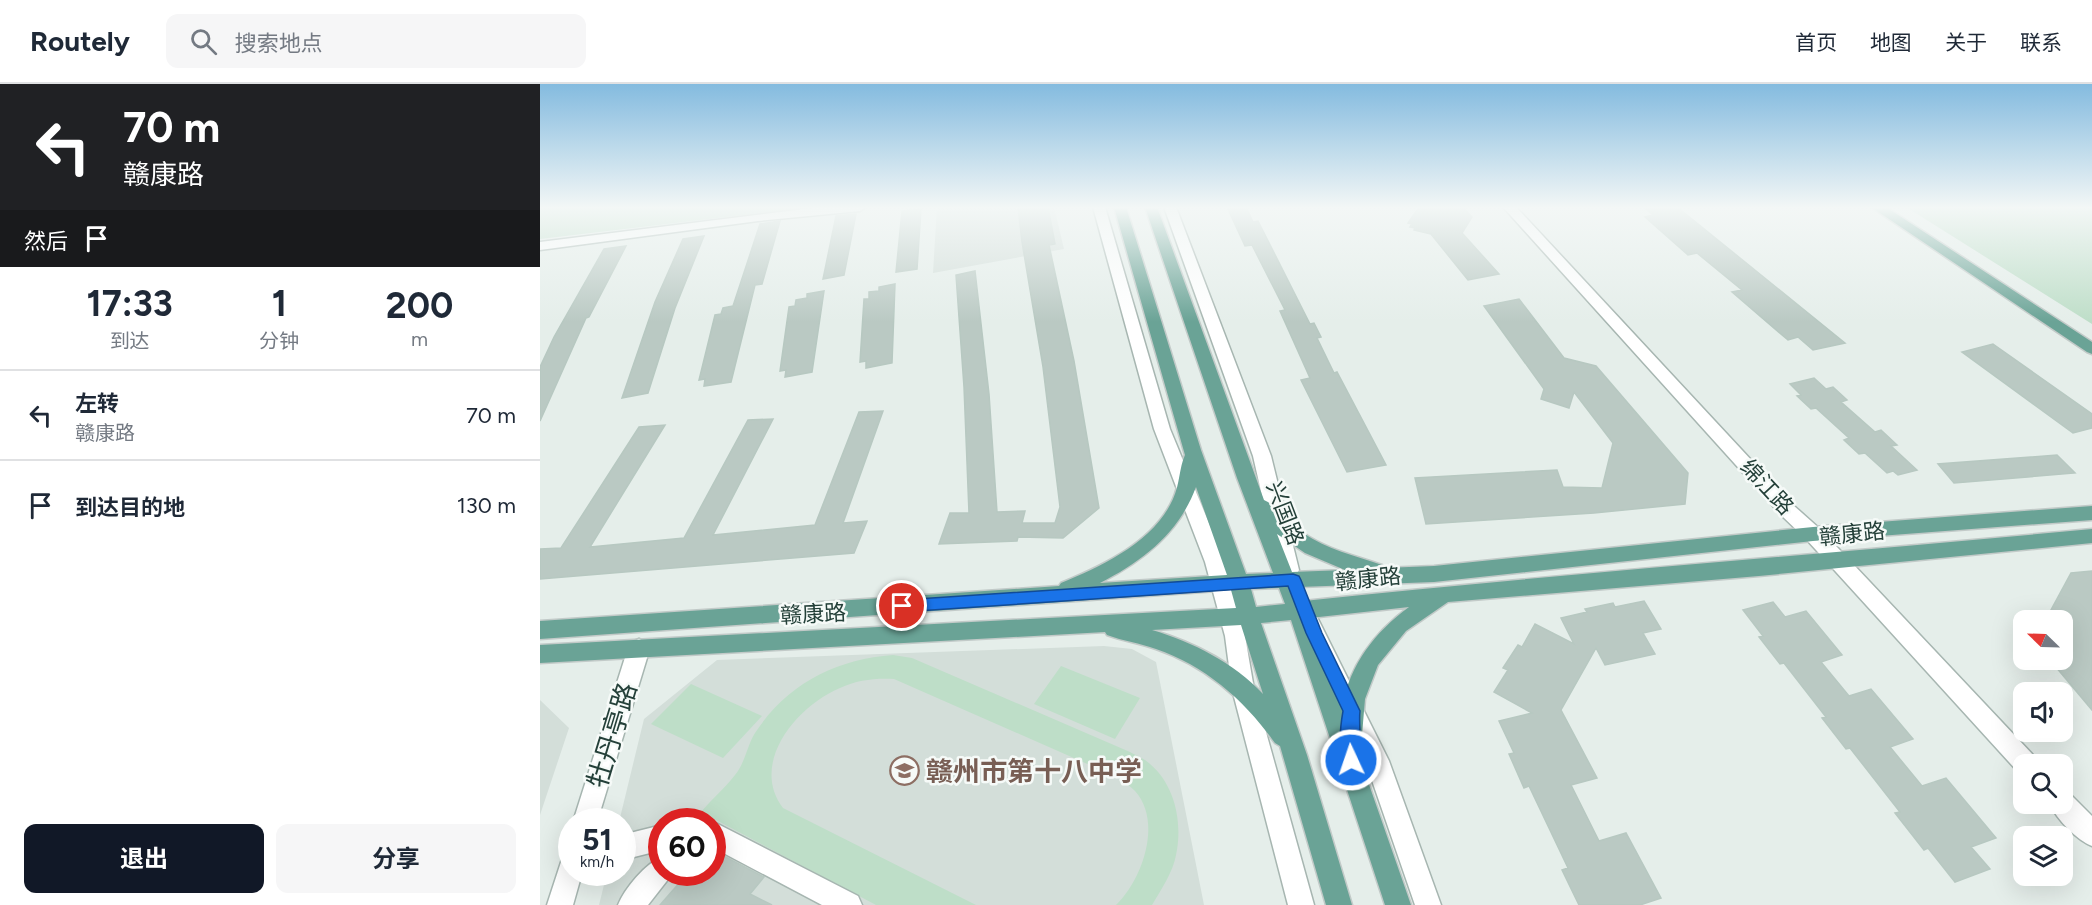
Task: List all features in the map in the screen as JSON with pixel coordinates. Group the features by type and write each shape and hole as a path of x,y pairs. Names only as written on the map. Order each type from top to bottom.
{"main road":[{"path":"1131,245 1239,616 1295,754 1339,905"},
{"name":"兴国路","path":"1164,245 1246,478 1301,610 1398,905"},
{"path":"1934,245 2092,349"},
{"path":"1952,245 2092,336"},
{"path":"1042,597 1087,582 1127,560 1164,527 1186,490 1191,470 1192,450"},
{"path":"1246,478 1261,506 1276,522 1306,545 1342,562 1387,573 1434,574"},
{"name":"赣康路","path":"540,630 1230,583 1434,574 1813,534 2092,513"},
{"name":"赣康路","path":"540,654 1239,616 1459,593 1748,569 2092,536"},
{"path":"1353,772 1350,748 1351,711 1359,682 1368,663 1391,632 1422,608 1459,593"},
{"path":"1055,625 1104,627 1150,637 1196,656 1243,689 1273,722 1295,754"}],"street":[{"path":"1110,245 1162,429 1186,490 1230,583"},
{"path":"1184,245 1262,456 1289,580"},
{"name":"绵江路","path":"1544,245 1787,510 1837,559 2017,754"},
{"path":"1301,610 1377,761 1428,905"},
{"path":"1239,616 1243,689 1301,905"},
{"name":"牡丹亭路","path":"589,808 639,648"},
{"path":"2073,814 2092,834"},
{"path":"726,840 849,905"},
{"path":"560,905 566,886"},
{"path":"631,905 648,886"}],"shaded area":[{"path":"935,245 1063,245 1064,249 933,273"},
{"name":"赣州市第十八中学","path":"1104,646 1132,649 1156,662 1204,905 599,905 604,886 636,886 636,808 622,808 644,719 717,660"},
{"path":"540,700 569,728 540,815"}],"green space":[{"path":"1967,245 2092,245 2092,324"},
{"path":"893,655 912,658 1130,752 1150,764 1166,783 1171,794 1175,805 1178,830 1178,843 1172,868 1152,905 1116,905 1134,881 1146,850 1148,818 1143,804 1131,787 1117,777 894,679 866,680 846,685 824,696 808,708 794,722 775,755 772,773 774,791 783,808 976,905 876,905 726,825 726,808 705,808 738,770 755,733 782,701 815,677 852,662"},
{"path":"1061,666 1140,698 1115,739 1034,704"},
{"path":"691,684 762,716 723,758 651,724"}],"building":[{"path":"680,245 700,245 675,308 648,393 622,398 655,302"},
{"path":"753,245 773,245 762,284 755,285 731,382 704,386 705,379 699,380 715,315 721,314 723,308 733,306"},
{"path":"830,245 850,245 844,275 823,279"},
{"path":"899,245 919,245 917,269 896,272"},
{"path":"1023,245 1049,245 1074,361 1099,508 1063,538 1018,537 1017,541 939,544 950,513 969,513 964,387 956,275 975,271 989,394 997,512 1025,511 1022,523 1055,523 1060,507 1043,367"},
{"path":"1252,245 1270,245 1310,324 1314,323 1321,337 1317,338 1334,373 1337,372 1386,465 1347,472 1301,380 1310,378 1280,311 1285,310"},
{"path":"1440,245 1473,245 1499,274 1468,280"},
{"path":"1677,245 1724,245 1845,343 1813,350 1798,337 1788,340 1732,292 1742,290 1697,253 1688,255"},
{"path":"626,246 589,317 586,318 540,421 540,367 554,337 604,249"},
{"path":"895,284 892,363 866,368 866,361 860,362 864,299 869,299 869,292 879,291 879,287"},
{"path":"824,291 812,372 785,377 786,370 780,371 789,307 795,306 796,300 807,298 807,294"},
{"path":"1519,299 1564,358 1596,366 1688,473 1685,504 1594,513 1426,524 1415,478 1557,470 1563,487 1602,488 1613,443 1574,392 1569,408 1541,399 1544,389 1484,306"},
{"path":"1993,344 2092,414 2092,428 2073,433 1962,352"},
{"path":"1814,378 1826,389 1833,387 1847,400 1841,402 1875,432 1881,430 1897,445 1891,446 1917,470 1898,475 1893,471 1887,473 1865,453 1859,454 1844,440 1849,438 1816,408 1811,409 1797,396 1801,395 1790,384"},
{"path":"883,411 843,523 867,521 854,553 540,579 540,549 561,548 639,427 665,425 590,547 684,538 748,420 773,419 713,535 815,525 859,412"},
{"path":"2057,455 2075,473 1954,483 1938,464"},
{"path":"2092,571 2092,710 2073,687 2073,682 2068,682 2058,670 2073,670 2073,610 2051,610 2071,573"},
{"path":"1644,601 1661,629 1643,633 1655,654 1605,665 1596,648 1561,710 1597,778 1571,785 1599,841 1626,833 1661,898 1640,905 1579,905 1562,870 1568,868 1529,786 1524,788 1509,754 1514,753 1499,721 1532,713 1494,692 1508,670 1503,668 1518,645 1522,647 1535,624 1574,644 1561,618 1587,612 1585,609 1613,603 1615,607"},
{"path":"1773,602 1785,617 1806,611 1842,655 1821,662 1849,696 1871,689 1913,739 1890,747 1922,786 1946,778 1996,838 1971,847 1990,869 1955,882 1928,848 1924,850 1895,813 1900,812 1850,748 1846,749 1822,718 1826,717 1784,663 1780,664 1759,637 1763,636 1743,610"},
{"path":"726,857 764,877 750,894 772,905 660,905 677,886 726,886"}],"place":[{"name":"赣州市第十八中学","path":"905,771"}],"route":[{"path":"902,606 1293,580 1314,633 1351,711 1349,725 1351,760"}]}
